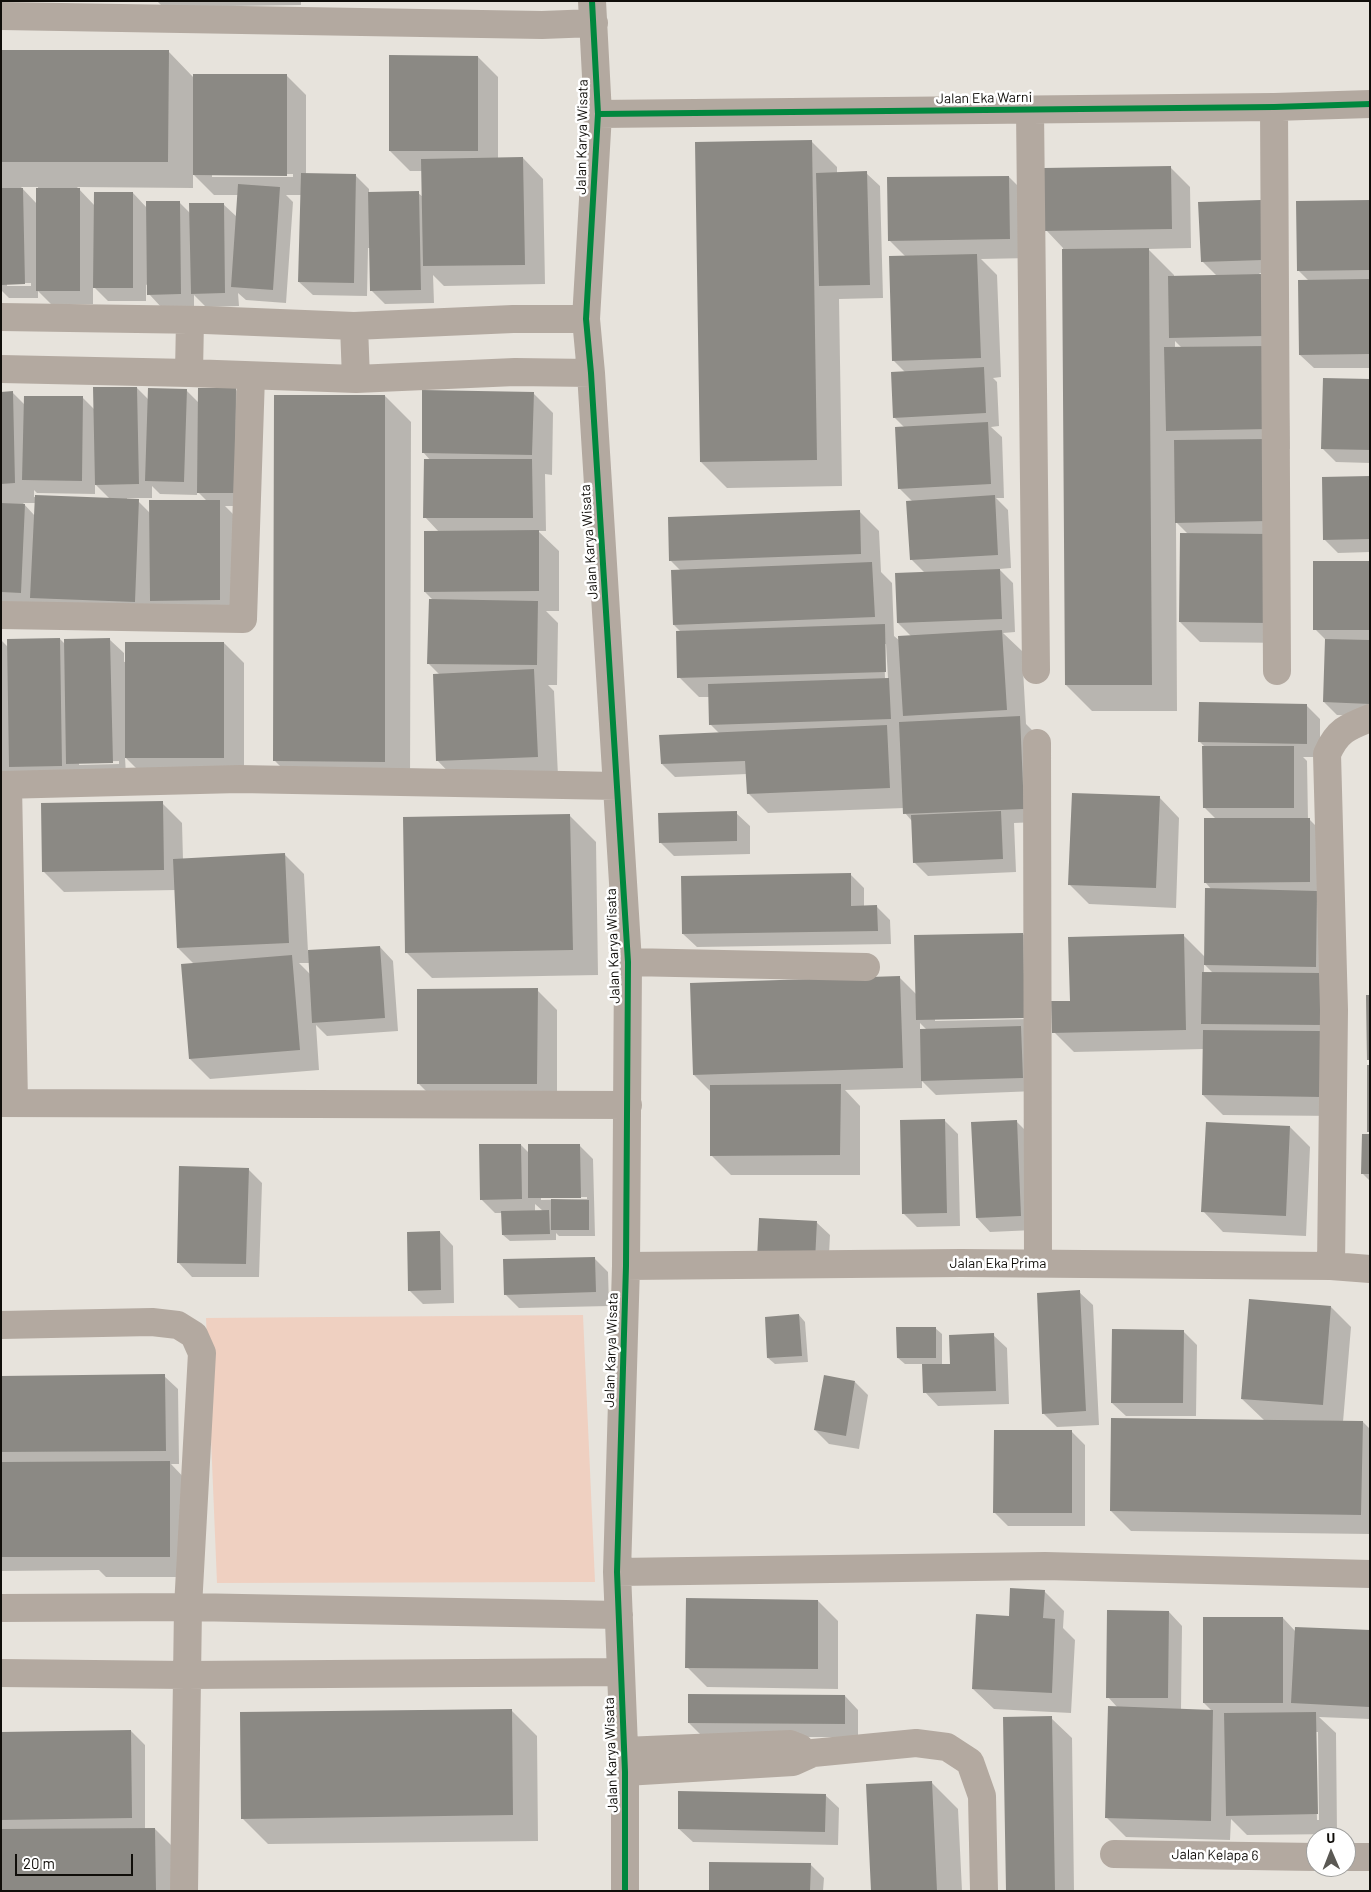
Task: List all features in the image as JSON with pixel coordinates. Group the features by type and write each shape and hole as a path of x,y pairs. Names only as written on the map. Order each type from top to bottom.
{"street":[{"path":"1,16 542,25 593,12"},
{"name":"Jalan Karya Wisata","path":"593,12 598,114 586,319 628,962 626,1266 617,1572 625,1762 625,1891"},
{"name":"Jalan Eka Warni","path":"598,114 1274,107 1370,104"},
{"path":"1274,107 1277,671"},
{"path":"1030,110 1036,670"},
{"path":"1,317 190,320 354,326 513,319 586,319"},
{"path":"189,373 190,320"},
{"path":"354,326 356,379"},
{"path":"1,369 356,379 515,372 591,373"},
{"path":"1,615 243,619 251,376"},
{"path":"1331,1266 1334,1010 1327,754 1333,740 1345,728 1370,718"},
{"path":"1037,743 1038,1263"},
{"path":"617,786 239,779 5,785 8,1103 628,1105"},
{"path":"628,962 866,967"},
{"name":"Jalan Eka Prima","path":"626,1266 1038,1263 1331,1266 1370,1269"},
{"path":"1,1325 152,1322 178,1325 194,1335 202,1353 188,1607 184,1891"},
{"path":"617,1572 1046,1566 1370,1574"},
{"path":"1,1608 188,1607 620,1615"},
{"path":"1,1673 186,1675 620,1672"},
{"path":"625,1762 792,1762 812,1753 916,1743 947,1747 970,1762 982,1796 984,1891"},
{"name":"Jalan Kelapa 6","path":"1114,1854 1306,1857"},
{"path":"1356,1857 1370,1858"}],"shaded area":[{"path":"583,1315 595,1582 217,1583 206,1318"}],"building":[{"path":"1,50 169,50 168,162 1,162"},
{"path":"389,55 478,56 478,151 389,151"},
{"path":"193,74 287,74 287,176 193,175"},
{"path":"812,140 817,460 700,462 695,142"},
{"path":"523,157 525,265 423,266 421,159"},
{"path":"1171,166 1172,229 1044,231 1043,168"},
{"path":"867,171 870,285 819,286 816,173"},
{"path":"301,173 356,174 354,283 298,282"},
{"path":"1009,176 1010,239 888,241 887,177"},
{"path":"238,184 280,187 273,290 231,287"},
{"path":"1,188 23,188 25,284 1,285"},
{"path":"36,188 80,188 80,291 36,291"},
{"path":"419,191 421,290 370,291 368,192"},
{"path":"94,192 133,192 133,288 93,288"},
{"path":"1261,200 1263,260 1201,262 1198,202"},
{"path":"1370,200 1370,270 1297,271 1296,201"},
{"path":"146,201 180,201 181,294 147,295"},
{"path":"189,203 224,203 225,293 191,294"},
{"path":"1149,248 1152,685 1065,685 1062,249"},
{"path":"977,254 981,358 892,361 889,256"},
{"path":"1262,274 1263,336 1169,338 1168,276"},
{"path":"1370,279 1370,354 1299,355 1298,280"},
{"path":"1269,346 1270,429 1166,431 1164,347"},
{"path":"984,367 986,413 893,418 891,372"},
{"path":"1323,378 1370,379 1370,450 1321,449"},
{"path":"93,387 137,387 139,484 95,485"},
{"path":"148,388 187,389 184,482 145,481"},
{"path":"198,388 236,388 235,493 197,493"},
{"path":"422,390 534,392 532,455 422,453"},
{"path":"13,391 15,483 1,484 1,392"},
{"path":"274,395 385,395 385,762 273,761"},
{"path":"24,396 83,396 82,481 22,480"},
{"path":"988,422 991,484 898,489 895,427"},
{"path":"1267,439 1268,521 1175,523 1174,440"},
{"path":"424,459 532,459 533,518 423,518"},
{"path":"1370,476 1370,539 1323,540 1322,477"},
{"path":"35,495 139,499 135,602 30,598"},
{"path":"995,495 998,555 910,560 906,501"},
{"path":"149,500 220,500 220,600 150,601"},
{"path":"1,503 25,504 21,593 1,592"},
{"path":"860,510 861,554 669,561 668,517"},
{"path":"539,530 539,591 424,592 424,531"},
{"path":"1180,533 1270,534 1269,623 1179,622"},
{"path":"1313,561 1370,561 1370,630 1313,630"},
{"path":"872,562 875,617 673,625 671,570"},
{"path":"1000,569 1002,619 897,623 895,573"},
{"path":"429,599 538,601 537,665 427,664"},
{"path":"885,624 886,672 677,678 676,631"},
{"path":"1002,630 1007,710 903,716 898,636"},
{"path":"60,638 62,766 9,767 7,639"},
{"path":"110,638 113,763 66,764 64,639"},
{"path":"1325,639 1370,640 1370,704 1323,702"},
{"path":"125,642 224,642 224,758 125,758"},
{"path":"534,669 538,757 436,761 433,674"},
{"path":"889,678 891,719 709,725 708,684"},
{"path":"1199,702 1307,704 1307,744 1198,742"},
{"path":"1020,716 1024,809 903,814 899,722"},
{"path":"887,725 890,788 747,794 745,761 661,764 659,735"},
{"path":"1202,746 1294,746 1294,808 1203,808"},
{"path":"1072,793 1160,796 1156,888 1068,885"},
{"path":"163,801 164,870 42,872 41,803"},
{"path":"737,811 737,841 659,843 658,813"},
{"path":"1001,811 1003,859 913,863 911,815"},
{"path":"570,814 573,950 405,953 403,817"},
{"path":"1204,818 1310,818 1310,882 1204,883"},
{"path":"285,853 289,943 177,948 173,859"},
{"path":"851,873 851,906 877,905 878,931 682,934 681,876"},
{"path":"1205,888 1317,891 1316,967 1204,965"},
{"path":"1023,933 1025,1018 916,1020 914,935"},
{"path":"1184,934 1186,1030 1052,1033 1051,1001 1070,1001 1068,937"},
{"path":"380,946 385,1018 312,1023 308,950"},
{"path":"292,955 300,1050 189,1059 181,964"},
{"path":"1202,972 1323,973 1322,1025 1201,1024"},
{"path":"900,976 903,1068 693,1075 690,983"},
{"path":"538,988 537,1084 417,1084 417,989"},
{"path":"1366,995 1370,995 1370,1060 1367,1060"},
{"path":"1021,1026 1023,1078 921,1081 920,1029"},
{"path":"1203,1030 1320,1031 1320,1097 1202,1095"},
{"path":"1367,1065 1370,1065 1370,1132 1367,1132"},
{"path":"841,1084 840,1155 710,1156 710,1085"},
{"path":"945,1119 947,1213 902,1214 900,1120"},
{"path":"1017,1120 1021,1216 976,1218 971,1122"},
{"path":"1206,1122 1290,1126 1286,1216 1201,1212"},
{"path":"1362,1134 1370,1134 1370,1174 1361,1174"},
{"path":"479,1144 521,1144 522,1199 480,1200"},
{"path":"528,1144 580,1144 581,1198 528,1198"},
{"path":"179,1166 249,1168 246,1264 177,1263"},
{"path":"551,1199 589,1200 589,1230 551,1230"},
{"path":"549,1210 550,1234 502,1235 501,1211"},
{"path":"759,1218 817,1221 815,1261 757,1259"},
{"path":"440,1231 441,1290 408,1291 407,1232"},
{"path":"595,1257 596,1292 504,1295 503,1259"},
{"path":"1080,1290 1086,1411 1042,1414 1037,1293"},
{"path":"1249,1299 1331,1306 1323,1405 1241,1399"},
{"path":"799,1314 802,1356 767,1358 765,1317"},
{"path":"896,1327 936,1327 936,1358 897,1358"},
{"path":"1112,1329 1184,1330 1183,1403 1111,1403"},
{"path":"994,1333 996,1391 923,1393 922,1364 950,1364 949,1335"},
{"path":"165,1374 166,1451 1,1452 1,1376"},
{"path":"824,1375 855,1381 846,1436 814,1430"},
{"path":"1111,1418 1363,1421 1361,1515 1110,1511"},
{"path":"994,1430 1072,1430 1072,1513 993,1513"},
{"path":"170,1461 170,1557 1,1557 1,1462"},
{"path":"1010,1588 1045,1590 1043,1618 1055,1619 1052,1693 972,1689 976,1614 1009,1616"},
{"path":"686,1598 818,1600 818,1669 685,1668"},
{"path":"1107,1610 1169,1611 1168,1698 1106,1698"},
{"path":"1203,1617 1283,1617 1283,1703 1203,1703"},
{"path":"1295,1627 1370,1630 1369,1707 1291,1703"},
{"path":"688,1694 845,1695 845,1724 688,1723"},
{"path":"1108,1706 1213,1710 1211,1821 1105,1818"},
{"path":"512,1709 513,1815 241,1819 240,1712"},
{"path":"1316,1712 1318,1814 1226,1816 1224,1713"},
{"path":"1052,1716 1055,1891 1006,1891 1003,1717"},
{"path":"131,1730 132,1818 1,1820 1,1732"},
{"path":"932,1781 937,1891 871,1891 866,1784"},
{"path":"678,1791 826,1794 825,1832 678,1829"},
{"path":"155,1828 156,1891 1,1891 1,1829"},
{"path":"709,1862 811,1863 810,1891 709,1891"}],"cycle path":[{"path":"592,1 598,114 586,319 628,962 626,1266 617,1572 625,1772 625,1891"},
{"path":"598,114 1274,107 1370,104"}]}
